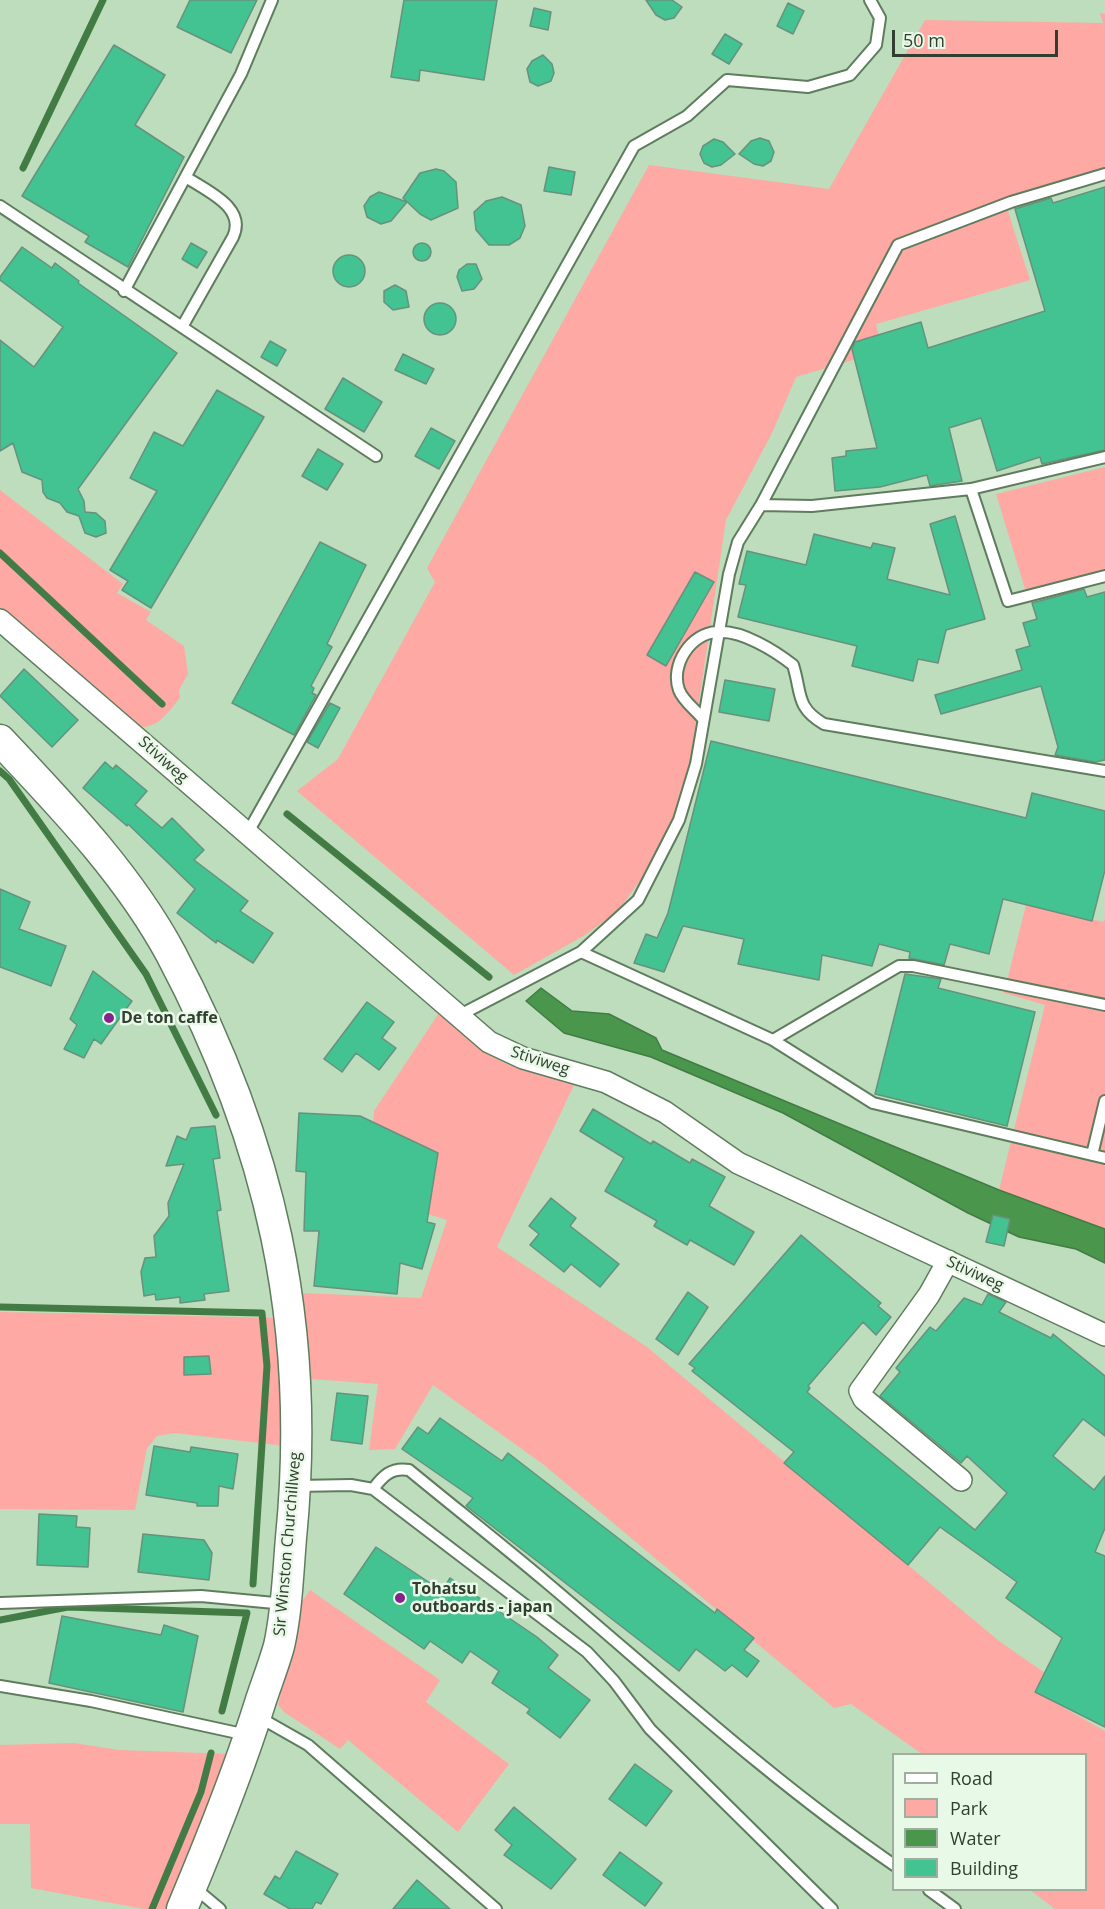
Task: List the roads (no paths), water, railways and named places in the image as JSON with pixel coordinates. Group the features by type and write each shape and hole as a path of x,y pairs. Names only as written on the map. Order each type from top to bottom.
{"street":[{"name":"Stiviweg","path":"0,620 489,1042 523,1058 606,1082 665,1112 738,1163 1105,1335"},
{"name":"Sir Winston Churchillweg","path":"0,740 51,794 121,878 164,943 242,1112 264,1178 285,1275 296,1379 296,1486 279,1646 253,1725 187,1897"},
{"path":"948,1261 929,1295 860,1391 864,1399 961,1480"}],"lane":[{"path":"124,291 241,74 272,0"},
{"path":"247,835 634,146 687,116 727,80 808,87 850,75 876,45 880,18 870,0"},
{"path":"460,1015 581,952 638,900 679,820 696,764 717,632 738,542 761,505 898,245 1022,198 1105,174"},
{"path":"182,327 233,237 237,221 229,206 186,177"},
{"path":"0,206 124,291 376,456"},
{"path":"761,505 812,506 971,489 1105,457"},
{"path":"971,489 1008,601 1105,576"},
{"path":"703,719 680,690 679,664 684,651 701,638 717,632 750,639 777,653 793,665 800,702 808,715 824,724 1105,771"},
{"path":"581,952 773,1040 873,1102 1105,1158"},
{"path":"773,1040 899,966 913,966 1105,1005"},
{"path":"1092,1155 1105,1101"},
{"path":"373,1489 386,1474 400,1469 409,1470 546,1582 709,1724 822,1816 892,1864"},
{"path":"296,1486 351,1485 373,1489 587,1653 614,1681 650,1729 832,1909"},
{"path":"0,1603 201,1596 285,1604"},
{"path":"0,1686 253,1725 308,1745 496,1909"},
{"path":"929,1891 956,1909"},
{"path":"187,1897 220,1909"}],"water":[{"path":"541,988 572,1011 609,1014 656,1038 662,1050 999,1190 1105,1229 1105,1263 1076,1249 1019,1237 968,1213 783,1113 651,1057 564,1033 526,1001"}],"waterway":[{"path":"23,168 103,0"},
{"path":"0,553 162,704"},
{"path":"0,771 9,779 146,974 216,1115"},
{"path":"287,814 489,977"},
{"path":"0,1307 262,1313 267,1366 253,1584"},
{"path":"0,1620 68,1607 247,1613 222,1711"},
{"path":"152,1909 201,1792 211,1753"}],"place":[{"name":"De ton caffe","path":"109,1018"},
{"name":"Tohatsu outboards - japan","path":"400,1598"}]}
